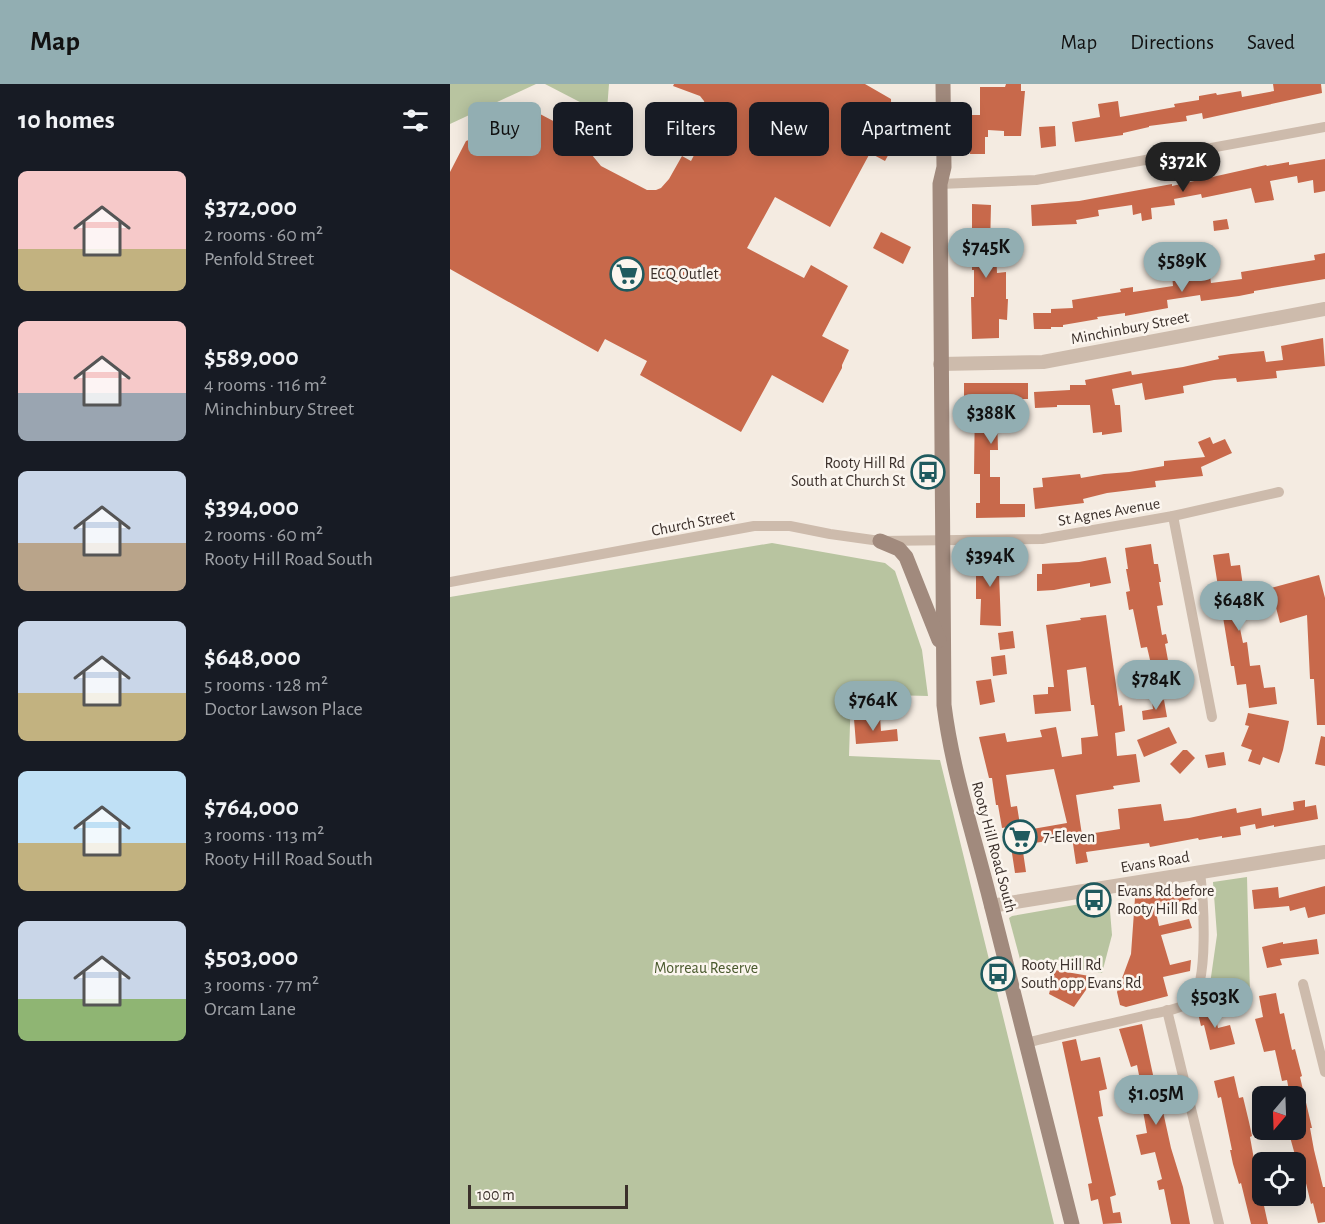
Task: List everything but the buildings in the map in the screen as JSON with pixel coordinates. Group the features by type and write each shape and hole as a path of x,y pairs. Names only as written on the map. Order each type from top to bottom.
{"main road":[{"name":"Rooty Hill Road South","path":"933,84 934,169 940,184"},
{"name":"Rooty Hill Road South","path":"943,84 944,167 940,184 940,364 944,705 949,744 1072,1224"},
{"path":"880,541 899,549 906,557 942,648"}],"street":[{"path":"940,184 1036,180 1325,127"},
{"name":"Minchinbury Street","path":"940,364 1043,362 1325,309"},
{"name":"St Agnes Avenue","path":"942,541 1042,539 1173,516 1279,492"},
{"path":"1173,516 1212,717"},
{"name":"Church Street","path":"450,582 754,526 790,526 880,541 942,541"},
{"name":"Evans Road","path":"991,906 1325,852"},
{"path":"1026,1043 1167,1010 1191,1002 1196,994 1201,972 1204,920 1200,872"},
{"path":"1303,984 1325,1072"},
{"path":"1167,1010 1219,1224"}],"green space":[{"path":"450,84 536,84 497,102 468,102 468,116 450,124"},
{"path":"545,84 609,84 608,102 580,102"},
{"name":"Morreau Reserve","path":"772,543 885,563 895,571 922,650 928,696 851,694 849,756 940,760 1054,1224 450,1224 450,597"},
{"path":"1247,877 1250,995 1207,1005 1217,935 1213,882"},
{"path":"1109,899 1112,935 1102,973 1020,959 1009,918"}],"place":[{"name":"ECQ Outlet","path":"627,274"},
{"name":"Rooty Hill Rd South at Church St","path":"928,472"},
{"name":"7-Eleven","path":"1020,837"},
{"name":"Evans Rd before Rooty Hill Rd","path":"1094,900"},
{"name":"Rooty Hill Rd South opp Evans Rd","path":"998,974"}]}
